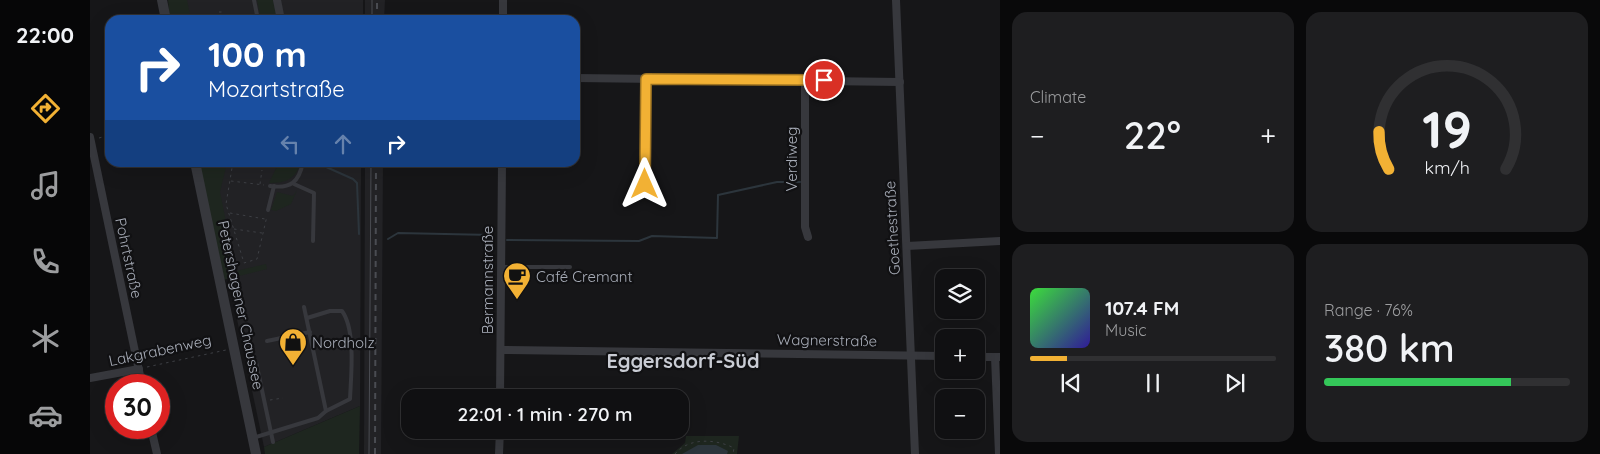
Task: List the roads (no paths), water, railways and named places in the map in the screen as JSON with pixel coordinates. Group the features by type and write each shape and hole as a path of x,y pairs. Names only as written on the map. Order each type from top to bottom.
{"street":[{"path":"162,0 165,15"},
{"path":"277,0 280,15"},
{"path":"503,0 503,15"},
{"name":"Goethestraße","path":"896,0 915,454"},
{"path":"580,78 900,82"},
{"path":"646,79 645,184 649,192"},
{"name":"Verdiweg","path":"805,80 804,227 808,237"},
{"name":"Pohrtstraße","path":"90,138 140,374"},
{"name":"Petershagener Chaussee","path":"197,167 256,454"},
{"name":"Bermannstraße","path":"500,389 502,167"},
{"path":"907,246 1000,240"},
{"name":"Wagnerstraße","path":"501,350 935,356"},
{"path":"997,357 999,454"},
{"name":"Lakgrabenweg","path":"90,378 139,369"},
{"path":"154,439 157,454"},
{"path":"499,454 500,439"}],"lane":[{"path":"254,0 257,15"},
{"path":"268,210 272,186 289,187 294,184 302,167"},
{"path":"294,184 314,193 313,241"},
{"path":"501,267 570,267"},
{"path":"304,307 326,411"},
{"path":"253,438 318,418 326,411 350,399 351,354 346,317 342,311 330,311 307,318"},
{"path":"267,341 310,332"},
{"path":"256,362 273,442"}],"waterway":[{"path":"326,167 353,179 357,183 359,234"},
{"path":"507,240 639,241 652,236 717,238 718,195 777,182 800,182"},
{"path":"388,239 398,233 492,235"}],"tram line":[{"path":"372,0 372,15"},
{"path":"369,454 371,167"}],"railway":[{"path":"377,0 377,15"},
{"path":"375,454 376,167"}],"place":[{"name":"Café Cremant","path":"517,300"},
{"name":"Nordholz","path":"293,366"}],"district":[{"name":"Eggersdorf-Süd","path":"683,360"}]}
